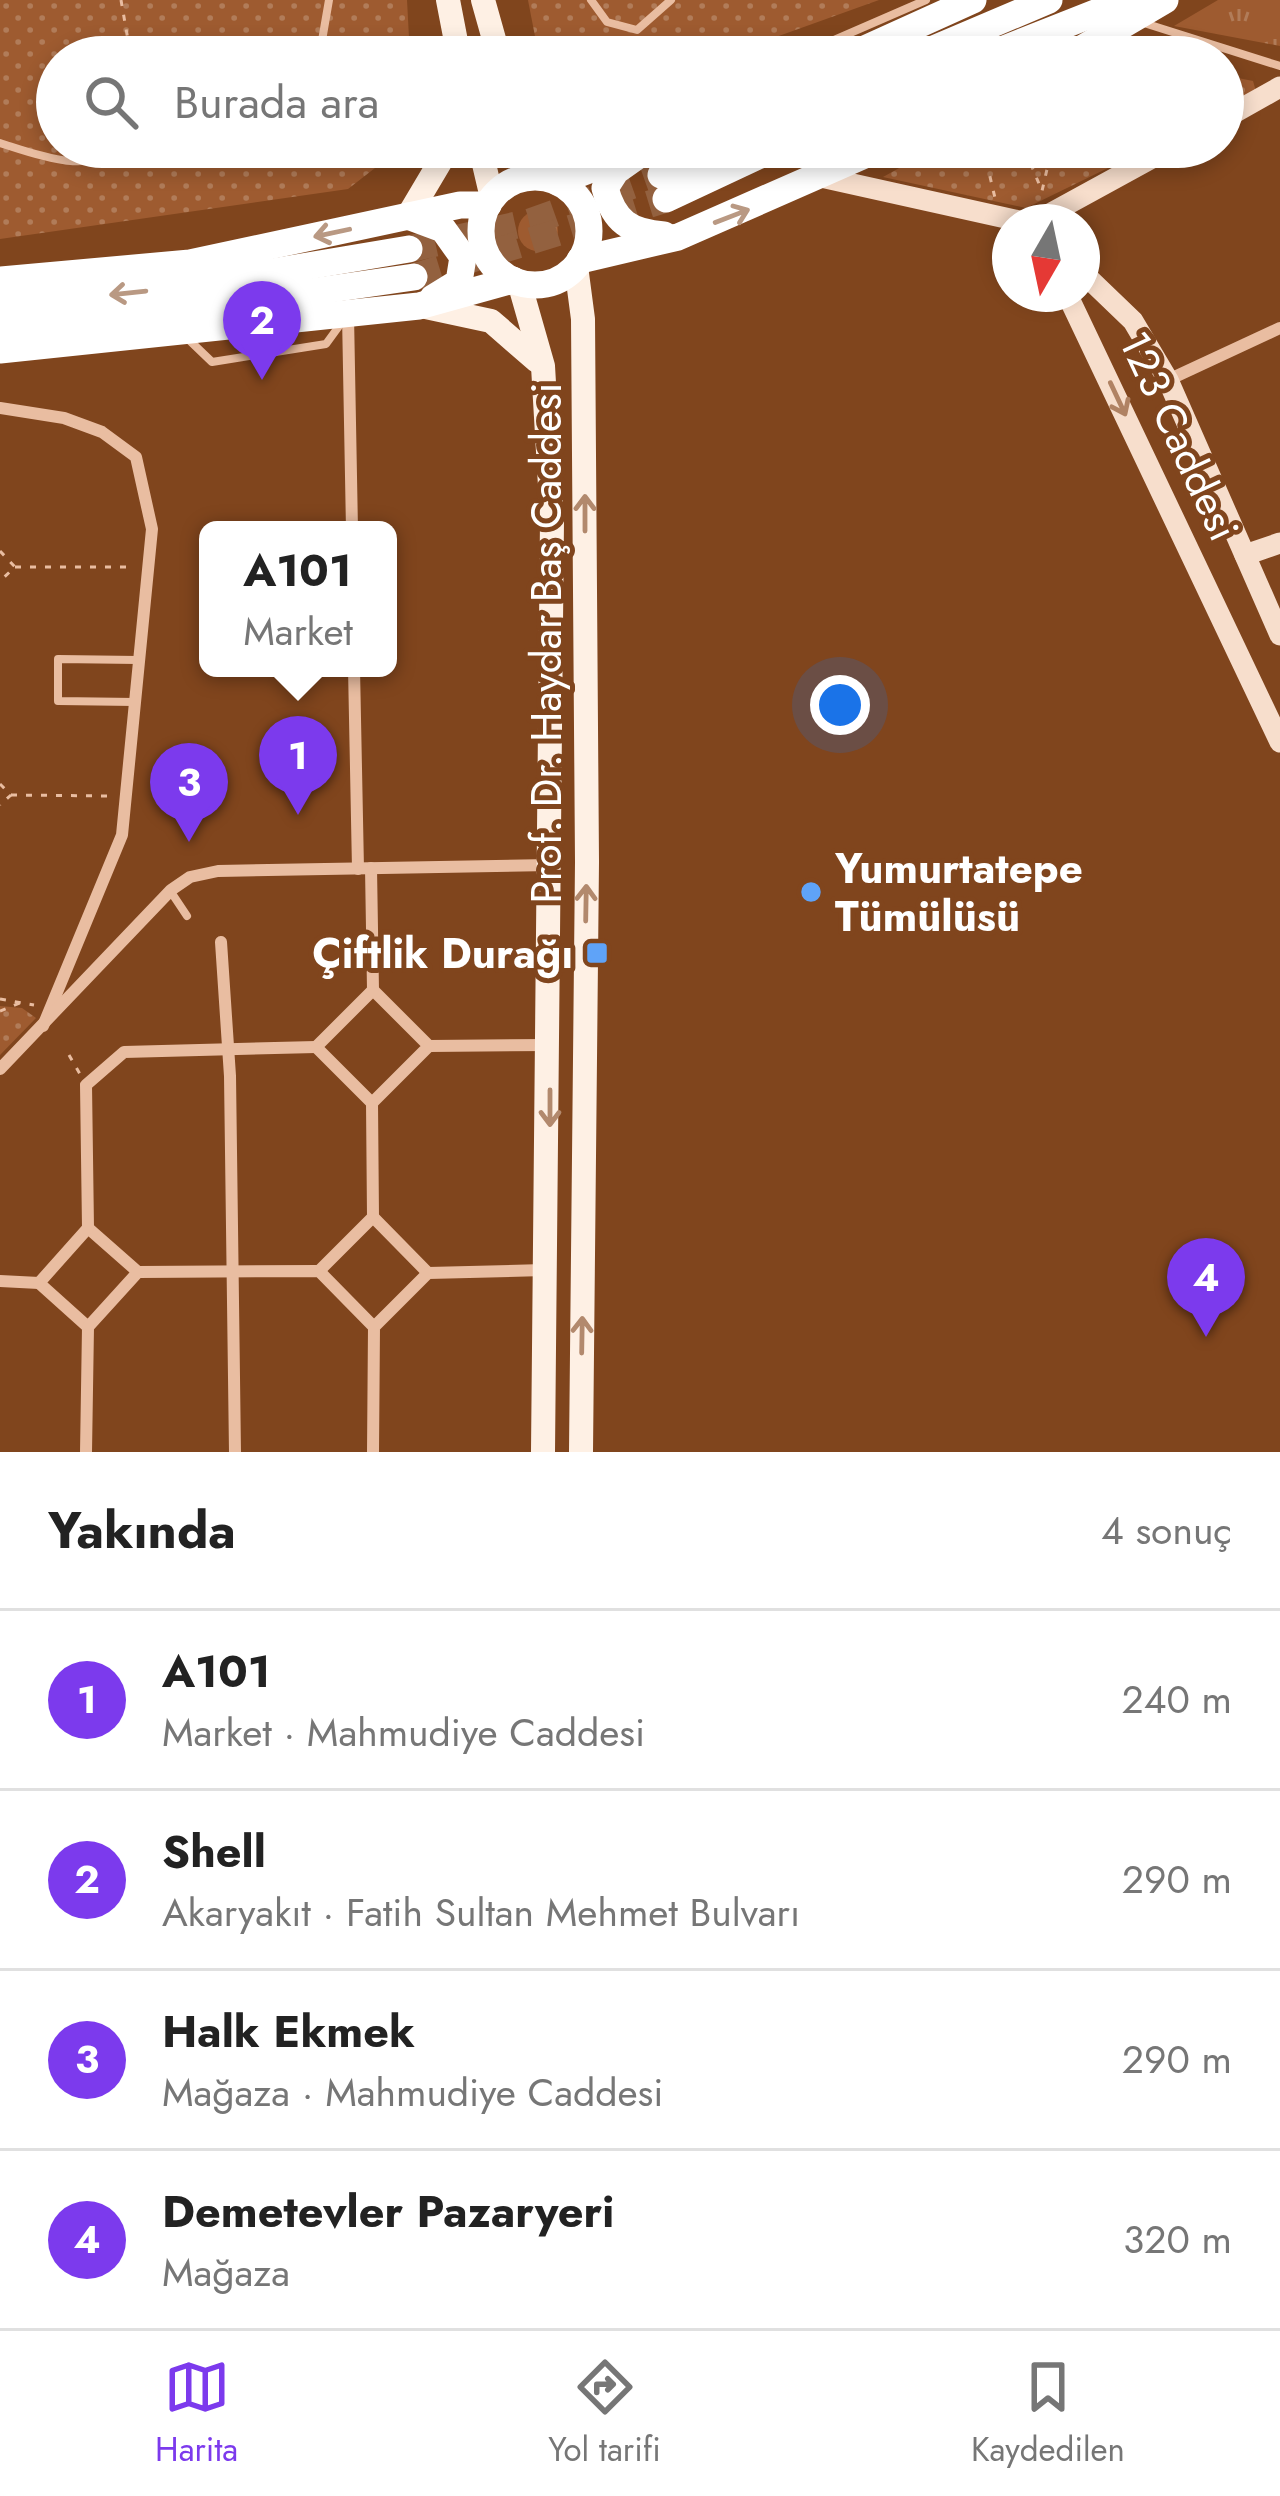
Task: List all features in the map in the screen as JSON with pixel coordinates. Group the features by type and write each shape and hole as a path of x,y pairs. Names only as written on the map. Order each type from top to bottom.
{"highway":[{"path":"893,36 973,0"},
{"path":"964,36 1049,0"},
{"path":"1049,36 1165,0"},
{"path":"1096,36 1133,9"},
{"path":"0,280 190,263 490,202 522,178 551,180 587,168"},
{"path":"620,168 605,188 611,210 634,232 678,237"},
{"path":"691,168 664,187 718,168"},
{"path":"0,350 419,306 516,281 547,284 578,263 678,237 841,168"},
{"path":"551,180 572,191 588,220 589,236 578,263"},
{"path":"490,202 483,244 489,259 516,281"},
{"path":"408,216 442,229 463,257 459,282 419,306"},
{"path":"0,304 412,263 200,308 0,329"}],"main road":[{"path":"448,0 455,36"},
{"path":"483,0 493,36"},
{"path":"1244,107 1280,87"},
{"path":"408,216 437,168"},
{"path":"484,168 490,202"},
{"path":"544,168 551,180"},
{"path":"1068,204 1134,168"},
{"path":"821,178 992,214"},
{"name":"Prof. Dr. Haydar Baş Caddesi","path":"578,263 583,319 587,838 581,1452"},
{"name":"Prof. Dr. Haydar Baş Caddesi","path":"516,281 543,366 552,520 549,1270 543,1452"},
{"name":"123 Caddesi","path":"1100,289 1133,321 1168,380 1280,635"},
{"path":"419,306 491,321 543,366"},
{"name":"123 Caddesi","path":"1076,312 1280,742"},
{"path":"1246,555 1280,543"}],"street":[{"path":"497,0 498,36"},
{"path":"347,314 352,521"},
{"path":"1168,380 1280,328"},
{"path":"0,408 64,418 102,432 136,457 152,529 122,835 44,1026"},
{"path":"355,677 373,990 430,1046"},
{"path":"0,1070 171,890 190,878 218,871 551,866"},
{"path":"221,942 228,1051 235,1452"},
{"path":"39,1282 88,1228 86,1084 124,1052 316,1047 373,990"},
{"path":"372,1103 430,1046 550,1045"},
{"path":"316,1047 372,1103 373,1217 428,1273"},
{"path":"88,1228 138,1272 319,1271 373,1217"},
{"path":"374,1327 428,1273 549,1270"},
{"path":"319,1271 374,1327 374,1452"},
{"path":"86,1452 88,1327 138,1272"},
{"path":"0,1281 39,1282 88,1327"}],"lane":[{"path":"323,36 329,0"},
{"path":"591,0 607,22 637,30 671,0"},
{"path":"843,36 926,0"},
{"path":"1133,9 1152,30 1173,36"},
{"path":"1244,56 1280,66"},
{"path":"0,142 36,154"},
{"path":"135,702 58,701 58,659 139,660"},
{"path":"171,890 187,916"}],"path":[{"path":"121,0 127,36"},
{"path":"988,168 996,204"},
{"path":"1034,168 1042,191 1047,168"},
{"path":"0,551 15,567"},
{"path":"0,581 15,567 148,567"},
{"path":"0,784 11,795 126,796"},
{"path":"0,806 11,795"},
{"path":"0,999 48,1007"},
{"path":"0,1011 21,1003"},
{"path":"69,1055 86,1084"}],"green space":[{"path":"0,0 407,0 409,36 36,36 36,168 375,168 348,189 0,239"},
{"path":"528,0 879,0 779,36 535,36"},
{"path":"1218,0 1280,0 1280,46 1174,26"},
{"path":"1244,79 1253,81 1257,95 1244,102"},
{"path":"899,168 1108,168 1034,204 1008,204 883,177"},
{"path":"538,211 552,217 558,231 552,245 538,251 524,245 518,231 524,217"},
{"path":"0,1006 22,1008 36,1018 0,1055"}],"tunnel":[{"path":"409,249 530,222 661,175"},
{"path":"414,277 666,199"}],"place":[{"name":"Shell","path":"262,380"},
{"name":"A101","path":"298,815"},
{"name":"Halk Ekmek","path":"189,842"},
{"name":"Yumurtatepe Tümülüsü","path":"811,892"},
{"name":"Çiftlik Durağı","path":"597,953"},
{"name":"Demetevler Pazaryeri","path":"1206,1337"}]}
